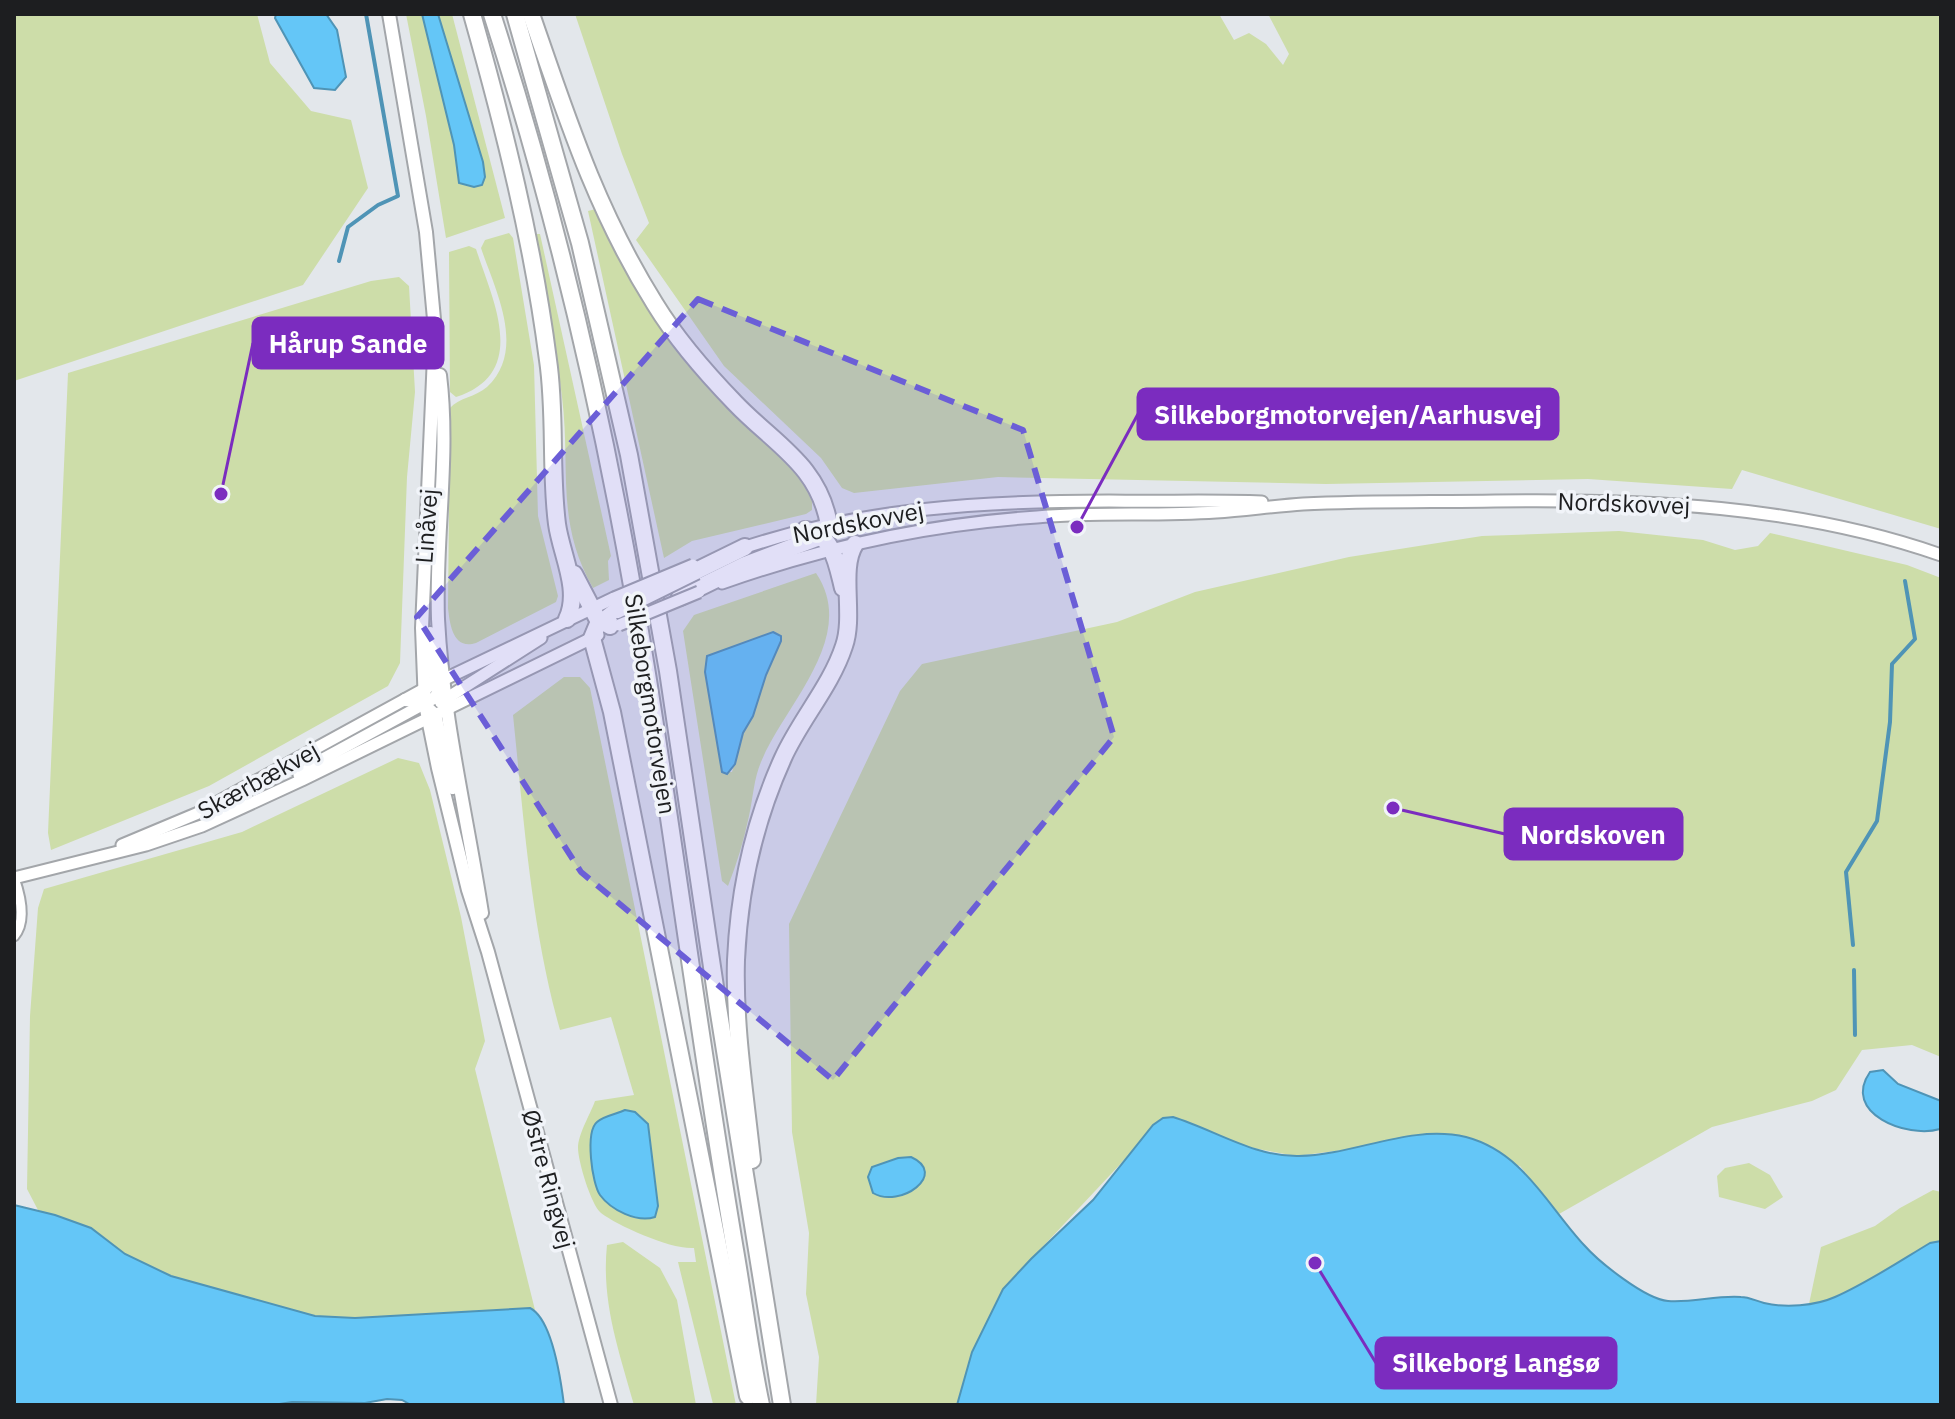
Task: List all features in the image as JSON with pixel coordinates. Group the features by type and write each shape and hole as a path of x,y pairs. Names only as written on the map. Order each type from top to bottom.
{"highway":[{"path":"472,14 518,196 540,305 551,388 557,526 572,592 573,605 567,619"},
{"name":"Silkeborgmotorvejen","path":"492,14 559,249 592,385 627,558 664,785 751,1385 761,1405"},
{"name":"Silkeborgmotorvejen","path":"515,14 576,229 629,455 668,671 782,1405"},
{"path":"531,14 582,161 627,256 657,307 715,382 809,473 824,499 828,537 849,608"},
{"path":"805,530 828,537"},
{"path":"750,1405 751,1385 618,744 592,638 593,632 610,615 697,579 828,537"},
{"path":"771,1333 739,1027 736,961 742,895 758,825 783,758 844,646 849,608 849,556 855,544"},
{"path":"659,609 745,547"},
{"path":"564,555 610,615"}],"main road":[{"name":"Linåvej","path":"389,14 422,206 441,382 436,700"},
{"name":"Linåvej","path":"435,333 427,538 430,559 429,628 436,700"},
{"path":"405,700 436,700"},
{"name":"Østre Ringvej","path":"436,700 474,852 488,952"},
{"name":"Østre Ringvej","path":"436,700 468,890 488,952 611,1405"}],"street":[{"name":"Nordskovvej","path":"828,537 929,508 1006,501 1212,500 1302,504 1581,500 1707,506 1797,518 1941,555"},
{"name":"Nordskovvej","path":"828,537 855,544 926,530 1037,517 1212,512 1302,504"},
{"name":"Nordskovvej","path":"745,547 805,530"},
{"path":"436,700 567,619 659,609"},
{"path":"436,700 524,650 567,619"},
{"path":"436,700 592,638"},
{"name":"Skærbækvej","path":"86,859 196,814 405,700"},
{"name":"Skærbækvej","path":"14,936 21,920 14,878 146,845 202,826 269,796 319,761 436,700"}],"highlighted area":[{"path":"698,299 1023,430 1114,737 833,1080 581,872 417,617"}],"green space":[{"path":"14,14 257,14 270,63 311,111 351,120 368,188 303,285 14,381"},
{"path":"406,14 452,14 505,218 446,238 426,116"},
{"path":"575,14 1219,14 1234,40 1249,33 1266,44 1283,65 1289,54 1268,14 1941,14 1941,529 1742,470 1732,489 1588,479 1326,484 998,477 854,493 842,488 821,458 724,366 636,240 649,223 622,154"},
{"path":"596,209 639,295 714,391 802,480 812,501 812,510 692,541 664,558 588,211"},
{"path":"509,233 513,238 534,365 538,516 558,596 556,602 476,643 468,644 462,643 454,634 448,608 450,408 487,387 499,372 505,355 506,337 500,300 481,248 485,240"},
{"path":"534,234 540,234 611,556 608,561 609,580 593,588 581,564 569,517 562,397"},
{"path":"469,246 476,249 497,312 499,353 493,371 479,386 456,397 450,392 449,252"},
{"path":"399,277 409,286 415,392 407,477 400,663 388,686 209,786 51,850 48,833 68,373 371,281"},
{"path":"1619,531 1703,540 1735,550 1758,546 1770,533 1907,565 1941,578 1941,1057 1912,1045 1862,1050 1836,1090 1812,1101 1712,1127 1559,1214 1520,1166 1391,1139 1351,1149 1296,1156 1247,1147 1173,1117 1153,1125 1127,1157 1003,1289 964,1405 816,1405 819,1357 806,1294 809,1233 792,1132 789,924 900,691 922,664 1117,622 1195,592 1349,557 1482,536"},
{"path":"816,573 827,597 829,621 824,646 814,670 761,762 745,834 728,886 722,881 683,631 694,615","holes":["774,632 781,641 753,716 743,733 732,772 722,772 705,672 707,656"]},
{"path":"564,677 580,677 590,688 736,1405 713,1404 678,1262 696,1262 694,1248 684,1248 646,1236 601,1213 589,1192 580,1163 579,1143 595,1101 634,1095 611,1017 560,1030 535,913 513,715"},
{"path":"398,758 419,763 430,790 461,917 485,1041 475,1069 535,1310 523,1308 355,1318 315,1316 171,1276 125,1254 91,1228 38,1210 27,1189 30,1016 38,908 44,889 242,832"},
{"path":"1749,1163 1770,1175 1783,1197 1765,1209 1719,1197 1717,1176 1725,1168"},
{"path":"1933,1190 1941,1192 1941,1318 1809,1304 1821,1247 1875,1226"},
{"path":"623,1242 660,1268 677,1300 696,1405 634,1405 617,1346 607,1286 607,1245"}],"water":[{"path":"276,14 326,14 337,30 346,77 335,90 314,88 275,18"},
{"path":"422,14 438,14 483,162 485,177 482,185 474,187 459,183 454,145"},
{"path":"773,632 781,636 781,641 753,716 743,733 735,764 727,774 722,772 705,672 707,656"},
{"path":"1883,1070 1898,1084 1941,1101 1940,1129 1911,1130 1882,1120 1871,1111 1864,1100 1863,1087 1870,1072"},
{"path":"625,1110 635,1112 648,1124 658,1206 655,1217 633,1217 617,1210 600,1195 594,1180 591,1158 593,1128 603,1118"},
{"path":"1173,1117 1250,1148 1282,1155 1341,1151 1424,1134 1466,1137 1486,1144 1519,1167 1600,1261 1635,1287 1668,1301 1732,1297 1781,1305 1818,1302 1859,1285 1930,1243 1941,1241 1941,1405 957,1405 972,1352 1003,1289 1093,1200 1153,1125 1163,1118"},
{"path":"911,1157 921,1164 925,1172 923,1180 916,1187 896,1197 873,1193 868,1177 872,1167"},
{"path":"14,1205 91,1228 125,1254 171,1276 315,1316 355,1318 530,1308 538,1314 550,1337 564,1405 411,1405 402,1400 387,1399 365,1403 292,1402 273,1405 14,1405"}],"waterway":[{"path":"339,261 348,227 378,205 398,196 366,14"},
{"path":"1853,945 1846,872 1877,821 1890,722 1892,664 1915,639 1905,581"},
{"path":"1854,970 1855,1035"}],"place":[{"name":"Hårup Sande","path":"221,494"},
{"name":"Silkeborgmotorvejen/Aarhusvej","path":"1077,527"},
{"name":"Nordskoven","path":"1393,808"},
{"name":"Silkeborg Langsø","path":"1315,1263"}]}
